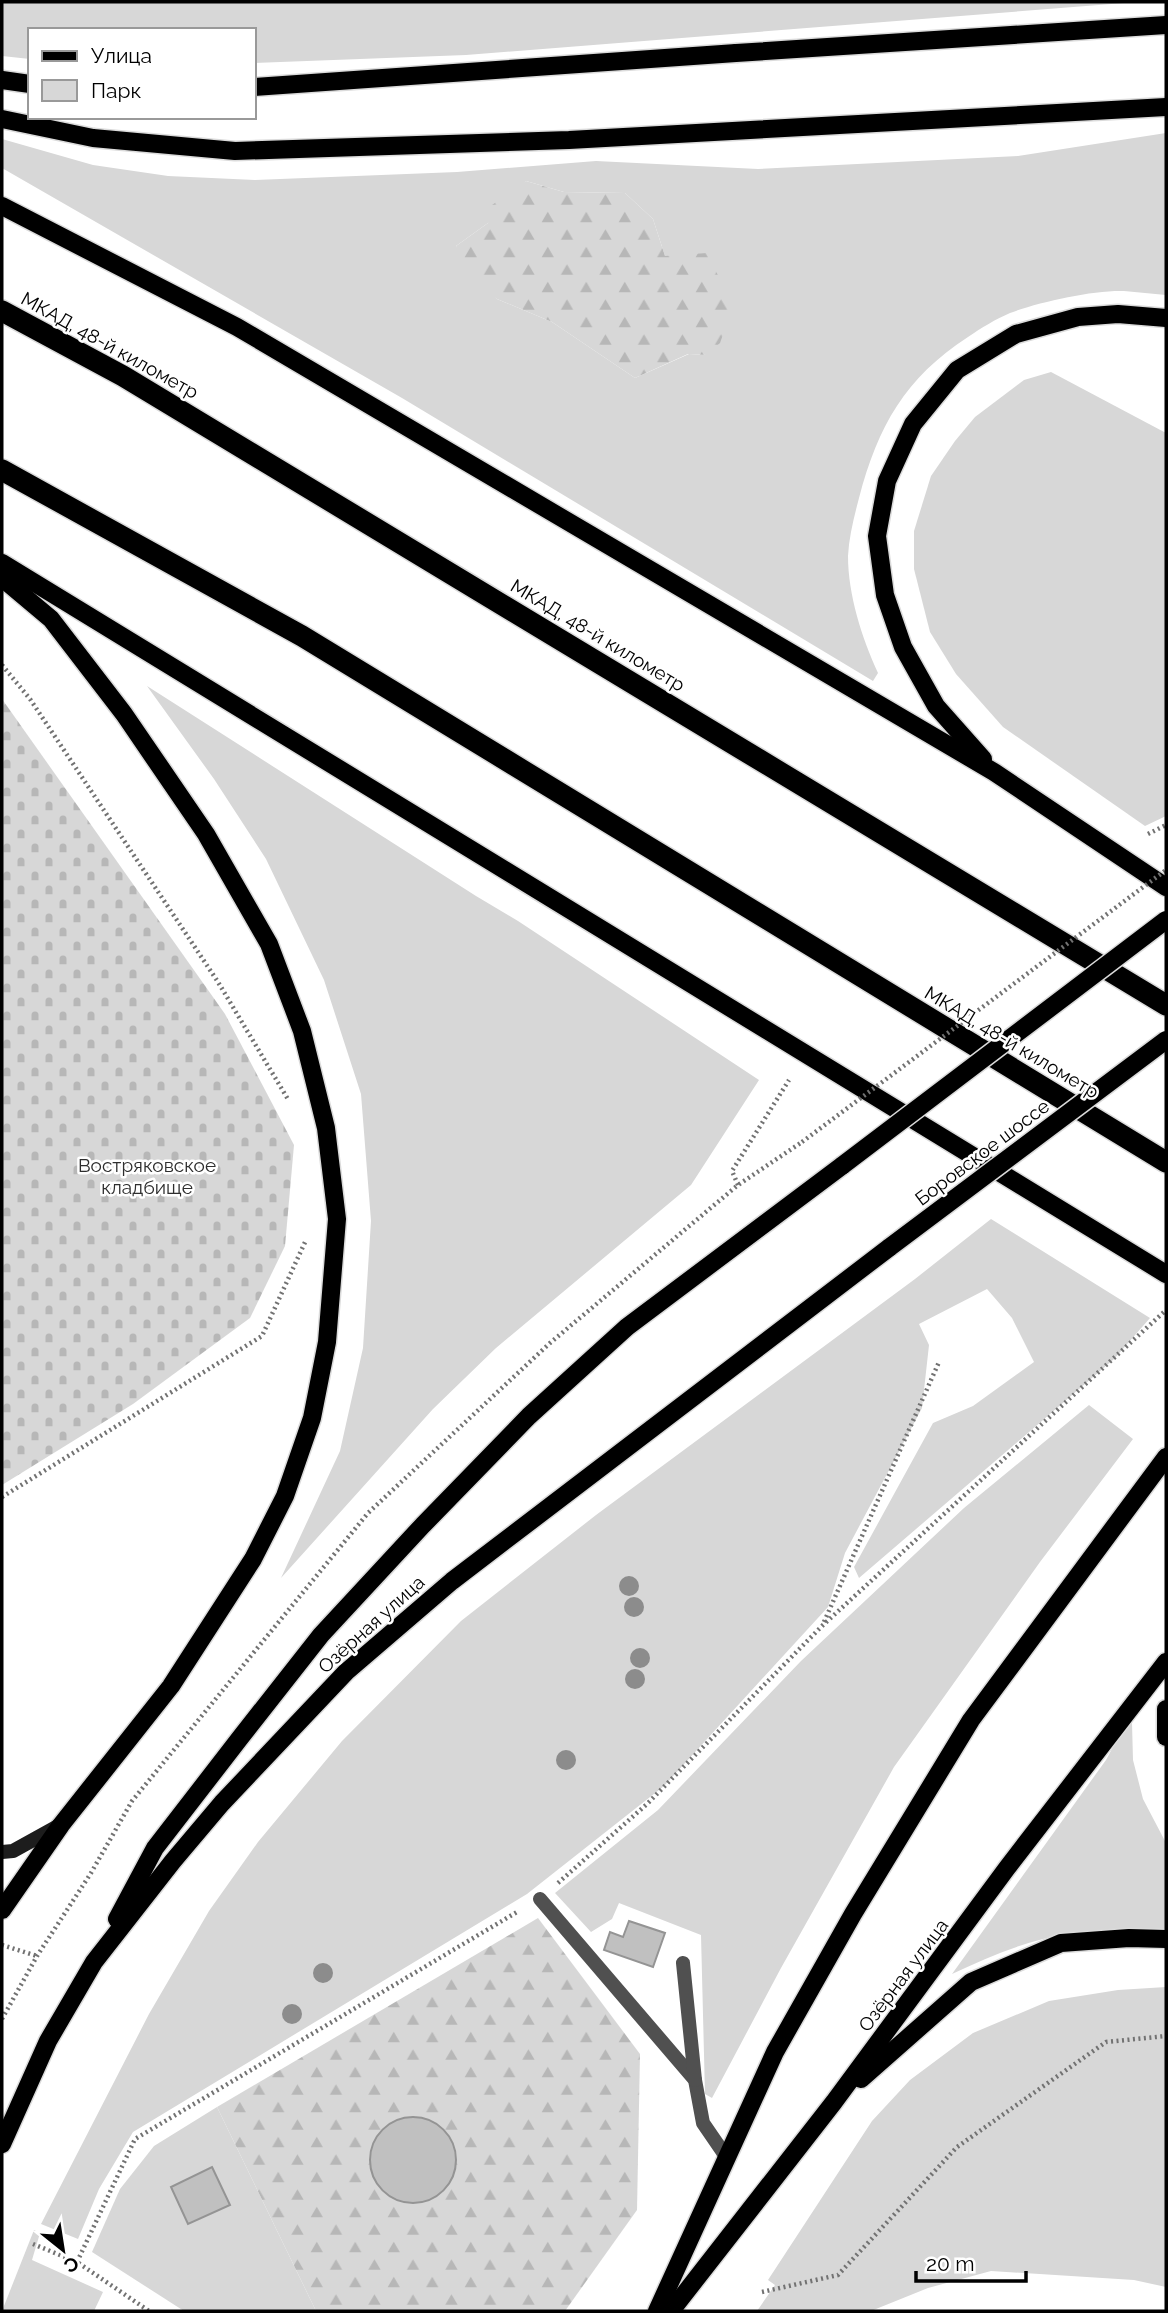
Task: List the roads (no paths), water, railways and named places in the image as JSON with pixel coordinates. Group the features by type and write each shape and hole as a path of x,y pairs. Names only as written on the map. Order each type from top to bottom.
{"highway":[{"name":"МКАД, 48-й километр","path":"2,311 123,376 1166,1005"},
{"name":"МКАД, 48-й километр","path":"2,470 302,636 1166,1162"}],"main road":[{"path":"256,87 1166,25"},
{"path":"2,80 28,84"},
{"path":"2,119 93,138 235,151 569,140 1166,107"},
{"path":"2,206 237,327 994,772 1166,887"},
{"path":"994,772 936,706 903,647 886,595 877,536 887,481 913,424 957,370 1016,334 1078,317 1118,314 1166,318"},
{"path":"2,563 1166,1274"},
{"path":"2,578 51,619 124,714 206,835 269,944 302,1031 323,1116 337,1219 327,1342 312,1418 285,1496 253,1559 171,1686 61,1825 2,1910"},
{"path":"94,1962 155,1848 321,1635 529,1416 627,1327 1166,920"},
{"name":"Боровское шоссе","path":"890,1247 1166,1041"},
{"name":"Озёрная улица","path":"2,2144 48,2040 94,1962 222,1803 346,1672 452,1581 890,1247"},
{"path":"657,2311 775,2052 853,1914 971,1720 1166,1457"},
{"name":"Озёрная улица","path":"671,2311 834,2102 1007,1868 1166,1661"},
{"path":"1166,1709 1166,1737"},
{"path":"834,2102 971,1982 1061,1943 1129,1938 1166,1939"}],"street":[{"path":"2,1852 13,1851 61,1825"}],"lane":[{"path":"540,1899 695,2080"},
{"path":"683,1963 695,2080 703,2123 727,2158"}],"park label":[{"name":"Востряковское кладбище","path":"147,1176"}]}
